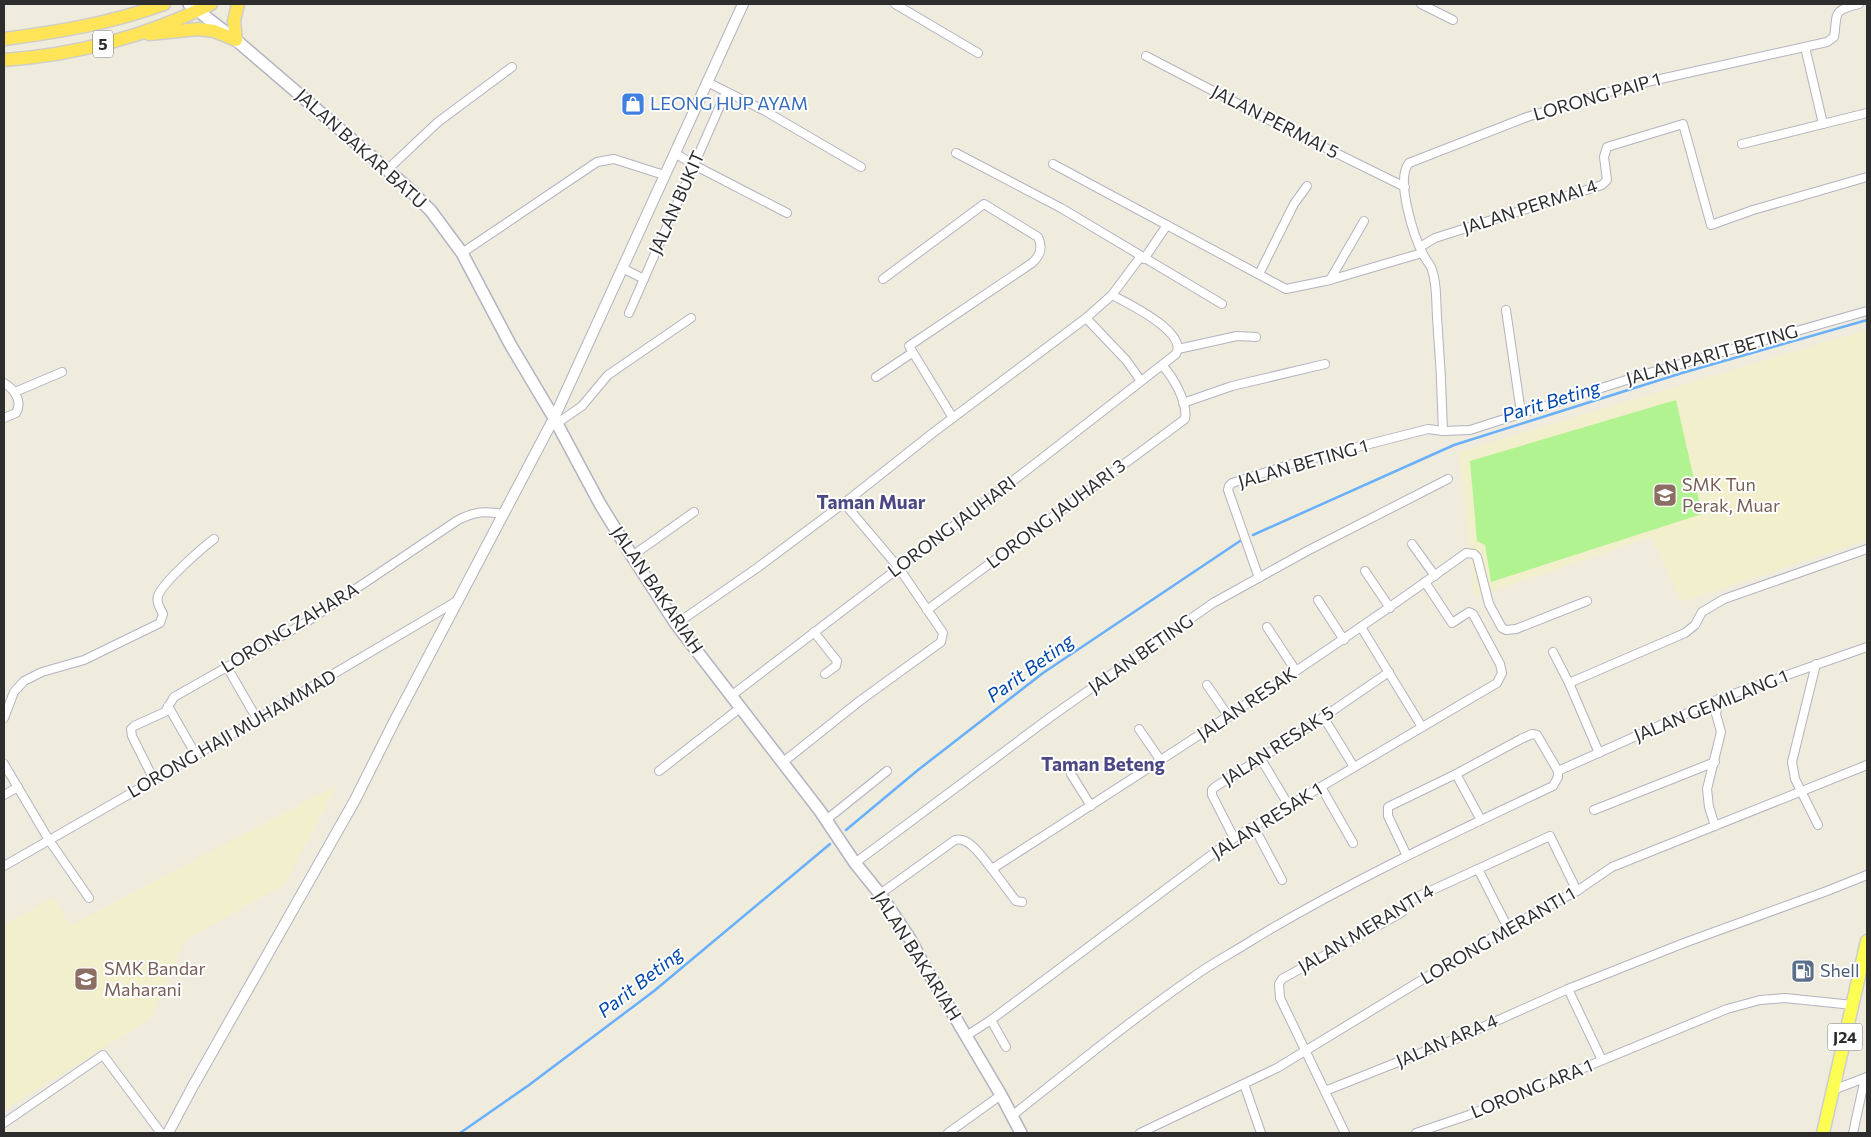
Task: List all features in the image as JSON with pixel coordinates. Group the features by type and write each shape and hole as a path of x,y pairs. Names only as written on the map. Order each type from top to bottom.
{"highway":[{"path":"114,19 130,4"},
{"name":"5","path":"4,39 71,30 141,12 164,4"},
{"name":"5","path":"4,60 74,51 128,37 193,7 211,4"},
{"path":"128,37 198,29 214,31 236,40 234,21 238,4"}],"main road":[{"name":"JALAN BAKAR BATU","path":"193,7 236,40 424,203 462,254 510,344 555,421"},
{"name":"JALAN BAKARIAH","path":"555,421 600,504 676,624 826,820 910,939 1001,1095 1021,1133"},
{"name":"J24","path":"1823,1133 1867,941"}],"street":[{"path":"168,1133 355,800 395,720 555,421 622,268 743,4"},
{"path":"895,4 978,53"},
{"path":"1421,4 1453,20"},
{"name":"LORONG PAIP 1","path":"1443,431 1435,286 1430,265 1421,250 1407,209 1404,168 1409,163 1527,117 1629,86 1832,40 1838,13 1844,8 1859,4"},
{"path":"1805,47 1823,124"},
{"name":"JALAN PERMAI 5","path":"1146,56 1269,120 1405,186"},
{"path":"388,170 438,122 512,66"},
{"path":"707,82 765,110 861,167"},
{"name":"JALAN BUKIT","path":"629,314 726,92"},
{"path":"1742,144 1867,114"},
{"name":"JALAN PERMAI 4","path":"1421,250 1435,238 1602,185 1608,180 1604,157 1608,147 1683,124 1711,225 1753,210 1867,177"},
{"path":"675,153 694,165 786,213"},
{"path":"956,153 1061,208 1222,304"},
{"path":"462,254 597,162 614,159 664,175"},
{"path":"1053,164 1286,290 1330,280 1421,250"},
{"path":"1259,274 1294,204 1307,186"},
{"path":"876,377 910,350 1038,259 1041,248 1038,237 984,204 883,279"},
{"path":"1330,280 1364,221"},
{"path":"676,624 757,568 1086,318 1112,295 1143,258 1167,225"},
{"path":"622,268 644,280"},
{"path":"1112,295 1157,320 1176,342 1178,348 1237,336 1256,337"},
{"path":"1506,310 1521,413"},
{"name":"JALAN PARIT BETING","path":"1443,431 1470,430 1642,375 1867,311"},
{"path":"555,421 582,406 608,375 691,318"},
{"path":"1086,318 1126,360 1141,381"},
{"name":"LORONG JAUHARI","path":"731,696 1162,366 1172,358 1178,348"},
{"path":"910,350 953,418"},
{"path":"1162,366 1173,378 1183,403 1232,386 1325,364"},
{"path":"15,392 62,372"},
{"path":"4,383 15,392 18,410 4,418"},
{"name":"LORONG JAUHARI 3","path":"927,610 1184,419 1183,403"},
{"name":"JALAN BETING 1","path":"1259,578 1228,490 1230,484 1295,462 1428,429 1443,431"},
{"name":"JALAN BETING","path":"855,863 1007,749 1144,650 1214,603 1309,550 1448,479"},
{"path":"782,763 861,700 941,642 943,633 899,568 844,503"},
{"name":"LORONG ZAHARA","path":"154,780 132,736 131,729 162,714 174,697 308,621 458,520 471,514 487,511 504,514"},
{"path":"632,556 694,512"},
{"path":"4,718 14,692 24,681 42,672 84,660 160,623 163,614 158,602 159,593 197,551 214,539"},
{"path":"1412,544 1435,576"},
{"path":"1569,683 1686,634 1702,612 1724,600 1867,549"},
{"name":"JALAN RESAK","path":"992,869 1229,717 1362,628 1466,553 1474,554 1479,562 1489,604 1502,628 1506,630 1516,629 1587,601"},
{"path":"1365,570 1390,608"},
{"name":"JALAN RESAK 1","path":"966,1036 991,1020 1234,838 1497,683 1502,673 1500,664 1473,614 1469,612 1452,622 1426,582"},
{"name":"LORONG HAJI MUHAMMAD","path":"4,866 196,756 459,600"},
{"path":"1318,600 1344,640"},
{"path":"1267,627 1296,671"},
{"path":"1362,628 1422,727"},
{"path":"814,632 837,661 836,666 825,674"},
{"name":"JALAN GEMILANG 1","path":"1558,771 1719,699 1867,647"},
{"path":"1553,652 1569,683 1599,753"},
{"path":"1816,664 1792,762 1794,775 1801,792 1818,825"},
{"path":"227,667 257,719"},
{"name":"JALAN RESAK 5","path":"1234,838 1214,799 1212,790 1324,718 1389,672"},
{"path":"1207,685 1229,717"},
{"path":"1715,826 1709,807 1708,789 1722,729 1716,714 1719,699"},
{"path":"168,706 196,756"},
{"path":"659,771 740,708"},
{"path":"1324,718 1354,767"},
{"path":"1139,730 1161,761"},
{"path":"1012,1115 1194,976 1292,916 1408,856 1553,786 1558,777 1558,771 1537,735 1532,734 1388,807 1388,816 1408,856"},
{"path":"1261,759 1289,806"},
{"path":"1594,810 1715,762"},
{"path":"4,764 49,840 89,898"},
{"name":"LORONG MERANTI 1","path":"1140,1133 1277,1068 1508,928 1577,891 1612,867 1867,765"},
{"path":"826,820 887,771"},
{"path":"1070,774 1091,806"},
{"path":"1456,774 1481,820"},
{"path":"4,795 18,787"},
{"path":"1321,787 1353,843"},
{"path":"1254,827 1282,880"},
{"name":"JALAN MERANTI 4","path":"1304,1051 1280,998 1279,984 1282,979 1401,913 1406,902 1550,836 1577,891"},
{"path":"880,894 955,840 960,839 968,842 992,869 1016,901 1022,902"},
{"path":"1478,869 1508,928"},
{"name":"JALAN ARA 4","path":"1325,1091 1456,1039 1568,989 1684,942 1827,892 1867,874"},
{"path":"1568,989 1602,1060"},
{"name":"LORONG ARA 1","path":"1416,1133 1469,1115 1728,1009 1760,1000 1785,998 1852,1005"},
{"path":"991,1020 1006,1047"},
{"path":"1304,1051 1345,1133"},
{"path":"4,1123 103,1055 161,1133"},
{"path":"1833,1090 1866,1077"},
{"path":"1853,1133 1866,1077"},
{"path":"1244,1084 1261,1133"},
{"path":"948,1133 1001,1095"}],"shaded area":[{"name":"SMK Tun Perak, Muar","path":"1867,330 1867,540 1682,602 1651,537 1475,597 1459,452"},
{"name":"SMK Bandar Maharani","path":"337,785 285,884 185,940 151,1018 4,1110 4,925 54,897 70,926"}],"green space":[{"path":"1676,400 1702,514 1491,582 1485,545 1477,541 1470,461"}],"waterway":[{"name":"Parit Beting","path":"1253,535 1454,445 1682,373 1867,320"},
{"name":"Parit Beting","path":"846,830 918,770 1043,673 1240,541"},
{"name":"Parit Beting","path":"460,1133 529,1085 654,991 830,844"}],"place":[{"name":"LEONG HUP AYAM","path":"633,104"},
{"name":"SMK Tun Perak, Muar","path":"1665,495"},
{"name":"Shell","path":"1803,971"},
{"name":"SMK Bandar Maharani","path":"86,979"}],"district":[{"name":"Taman Muar","path":"871,502"},
{"name":"Taman Beteng","path":"1103,764"}]}
